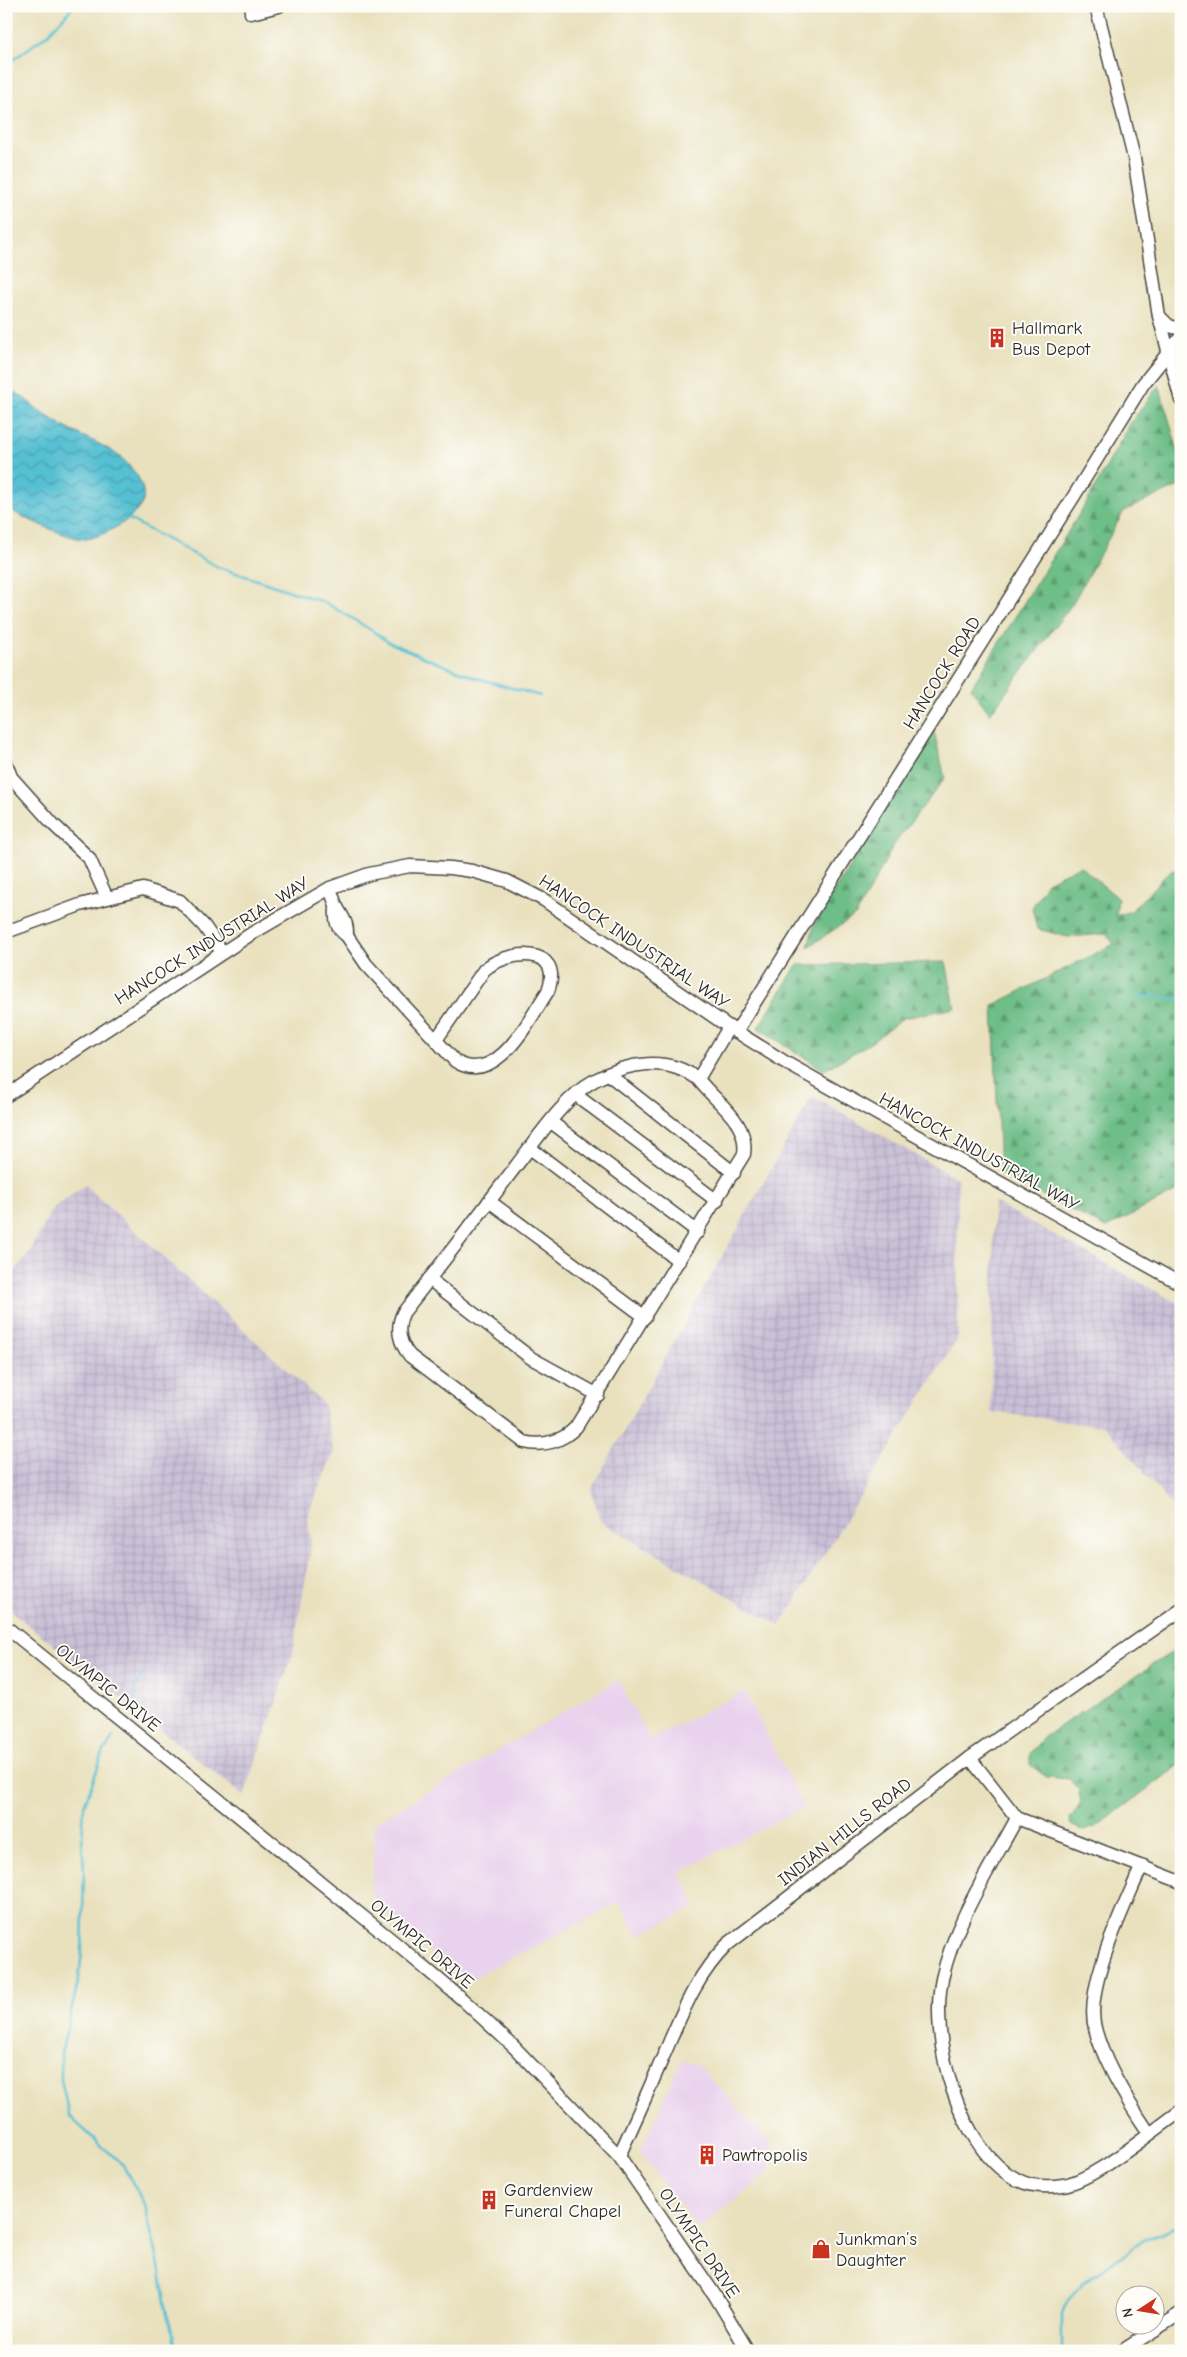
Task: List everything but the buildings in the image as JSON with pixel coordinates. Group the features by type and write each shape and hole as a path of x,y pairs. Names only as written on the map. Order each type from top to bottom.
{"street":[{"path":"251,13 280,6"},
{"path":"1096,6 1134,158 1159,316 1181,400"},
{"path":"1159,316 1169,326 1181,329"},
{"name":"HANCOCK ROAD","path":"698,1078 732,1029 1074,496 1123,414 1167,352 1181,336"},
{"path":"6,763 12,776 54,825 88,858 107,898"},
{"name":"HANCOCK INDUSTRIAL WAY","path":"6,1096 222,952 330,888 368,874 410,866 451,868 507,882 544,900 732,1029 788,1064 1181,1284"},
{"path":"330,888 336,907 335,920 338,927 347,936 366,964 455,1061 463,1066 478,1068 495,1062 504,1054 548,991 551,982 548,964 542,958 517,955 491,963 484,970 436,1040"},
{"path":"6,932 80,905 143,889 180,900 204,926 222,952"},
{"path":"663,1063 683,1068 698,1078 713,1097 740,1124 745,1139 744,1154 680,1262 583,1418 570,1434 552,1442 533,1445 524,1442 410,1356 402,1347 399,1330 400,1319 530,1148 576,1095 595,1080 608,1074 643,1064 663,1063"},
{"path":"608,1074 734,1173"},
{"path":"576,1095 717,1201"},
{"path":"551,1122 698,1232"},
{"path":"530,1148 680,1262"},
{"path":"489,1201 645,1317"},
{"path":"429,1279 531,1358 598,1394"},
{"name":"INDIAN HILLS ROAD","path":"619,2156 678,2020 699,1979 712,1960 728,1944 970,1758 1181,1610"},
{"name":"OLYMPIC DRIVE","path":"6,1628 462,1999 514,2047 619,2156 714,2294 748,2351"},
{"path":"970,1758 1017,1818 1181,1882"},
{"path":"1017,1818 960,1924 950,1949 940,1996 941,2038 952,2085 969,2130 981,2148 1008,2175 1020,2182 1051,2186 1081,2179 1124,2153 1181,2111"},
{"path":"1144,1866 1139,1872 1113,1936 1098,1981 1094,1997 1094,2028 1135,2112 1149,2133"},
{"path":"1122,2351 1181,2313"}],"shaded area":[{"path":"812,1096 958,1179 958,1338 780,1626 601,1522 591,1490"},
{"path":"85,1185 323,1403 334,1452 308,1514 311,1547 292,1657 244,1796 6,1607 6,1282 30,1252 52,1209"},
{"path":"994,1202 1181,1305 1181,1517 1105,1426 991,1412"},
{"path":"618,1680 650,1740 744,1691 804,1807 679,1872 696,1906 638,1936 620,1902 464,1983 371,1898 375,1823"},
{"path":"682,2060 698,2065 773,2146 768,2173 699,2229 640,2153"}],"green space":[{"path":"1159,385 1181,461 1181,485 1124,511 1072,604 990,714 971,688 1091,495 1131,422"},
{"path":"933,727 945,778 895,843 856,915 808,947 814,925"},
{"path":"1080,866 1118,898 1116,916 1131,911 1169,872 1181,868 1181,1189 1106,1228 1000,1173 993,1005 1114,944 1106,934 1068,937 1037,929 1032,908 1047,882"},
{"path":"946,962 955,1008 903,1018 872,1042 824,1070 758,1028 797,965"},
{"path":"1181,1646 1181,1764 1096,1827 1083,1831 1071,1825 1070,1819 1081,1802 1078,1789 1069,1779 1047,1777 1030,1765 1030,1753 1044,1737"}],"water":[{"path":"10,390 63,426 102,445 128,464 139,479 143,494 143,501 134,514 109,531 84,539 45,527 8,508 6,391"}],"waterway":[{"path":"6,65 48,34 74,6"},
{"path":"127,518 218,567 326,603 388,642 477,678 540,696"},
{"path":"1138,996 1181,998"},
{"path":"136,1714 135,1689 142,1675"},
{"path":"113,1737 103,1753 84,1806 82,1838 84,1872 82,1951 79,1978 61,2054 61,2079 69,2116 123,2165 145,2206 176,2351"},
{"path":"1062,2351 1062,2313 1068,2300 1083,2284 1143,2240 1181,2225"}],"place":[{"name":"Hallmark Bus Depot","path":"997,338"},
{"name":"Pawtropolis","path":"707,2155"},
{"name":"Gardenview Funeral Chapel","path":"489,2200"},
{"name":"Junkman’s Daughter","path":"821,2249"}]}
